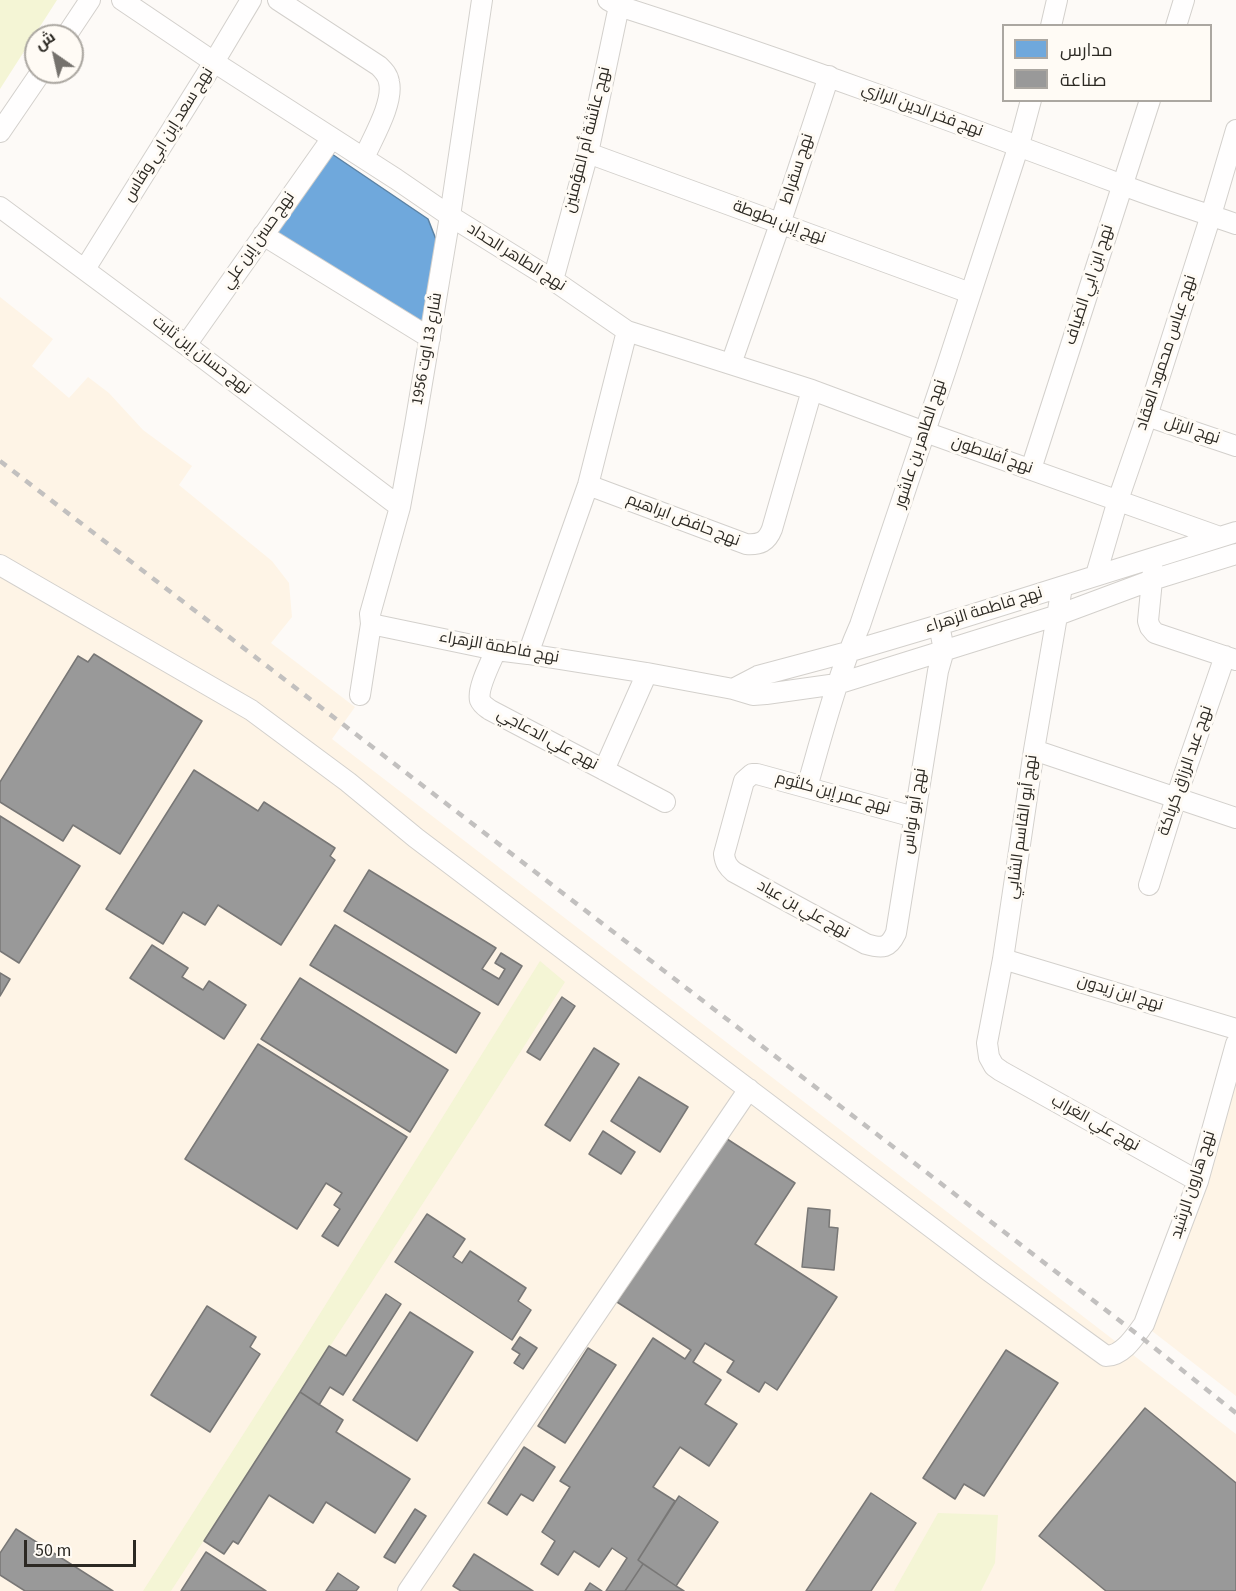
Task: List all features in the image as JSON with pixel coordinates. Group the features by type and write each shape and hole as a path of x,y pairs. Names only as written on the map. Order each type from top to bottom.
{"street":[{"path":"74,24 90,0"},
{"name":"نهج الطاهر الحداد","path":"122,0 450,216 553,280 627,331"},
{"name":"نهج سعد إبن ابي وقاس","path":"85,269 251,0"},
{"path":"278,0 385,72 391,90 389,99 364,158"},
{"name":"شارع 13 اوت 1956","path":"360,695 371,624 370,614 400,507 430,338 482,0"},
{"path":"1051,24 1057,0"},
{"path":"1177,24 1184,0"},
{"name":"نهج فخر الدين الرازي","path":"616,2 829,76 1236,225"},
{"name":"نهج عائشة أم المؤمنين","path":"553,280 588,153 616,2"},
{"name":"نهج سقراط","path":"731,364 829,76"},
{"path":"0,132 33,84"},
{"name":"نهج الطاهر بن عاشور","path":"807,787 837,684 860,625 925,432 1019,146 1030,102"},
{"name":"نهج ابن ابي الضياف","path":"1031,470 1149,102"},
{"name":"نهج عباس محمود العقاد","path":"1096,575 1236,130"},
{"name":"نهج حسن إبن علي","path":"186,345 332,138"},
{"name":"نهج إبن بطوطة","path":"588,153 970,293"},
{"name":"نهج حسان إبن ثابت","path":"0,207 400,507"},
{"path":"263,235 430,338"},
{"path":"528,654 588,485 627,331"},
{"name":"نهج أفلاطون","path":"627,331 812,390 1031,470 1228,534"},
{"name":"نهج حافض ابراهيم","path":"588,485 746,544 763,543 769,537 772,529 812,390"},
{"name":"نهج الرتل","path":"1147,416 1236,446"},
{"name":"نهج فاطمة الزهراء","path":"733,689 758,676 939,625 1228,534"},
{"name":"نهج فاطمة الزهراء","path":"371,624 496,650 646,673 733,689 753,695 766,694 837,684 1058,615 1152,580 1236,555"},
{"path":"1155,558 1148,621 1155,633 1231,658"},
{"path":"0,565 265,719 348,782 416,838 749,1089 408,1591"},
{"name":"نهج أبو القاسم الشابي","path":"993,1066 987,1043 1003,959 1034,750 1062,587"},
{"path":"939,625 944,650"},
{"path":"916,631 923,657 938,671"},
{"name":"نهج علي الدعاجي","path":"496,650 480,691 483,705 664,802"},
{"name":"نهج أبو نواس","path":"885,946 891,943 896,933 938,671 944,650"},
{"name":"نهج عبد الرزاق كرباكة","path":"1149,885 1176,798 1231,658"},
{"path":"604,770 646,673"},
{"path":"1034,750 1236,818"},
{"name":"نهج عمر إبن كلثوم","path":"726,864 724,854 744,781 752,774 914,817"},
{"name":"نهج علي بن عياد","path":"726,864 735,872 866,944 885,946"},
{"name":"نهج ابن زيدون","path":"1003,959 1236,1029"},
{"name":"نهج هارون الرشيد","path":"749,1089 989,1271 1108,1357 1127,1346 1144,1324 1198,1181 1236,1044"},
{"name":"نهج علي الغراب","path":"993,1066 1198,1181"}],"shaded area":[{"path":"0,297 53,339 32,366 69,398 88,377 109,393 143,430 192,466 179,485 272,561 289,583 292,617 271,643 355,707 332,739 1236,1434 1236,1591 0,1591"},
{"path":"1236,1064 1236,1396 1152,1331"}],"green space":[{"path":"0,0 57,0 42,24 24,24 24,52 0,89"},
{"path":"540,961 565,982 171,1591 143,1591 301,1344"},
{"path":"938,1513 998,1515 995,1563 981,1591 894,1591"}],"building: مدارس":[{"path":"329,152 428,219 437,242 426,322 418,324 273,232"}],"building: صناعة":[{"path":"94,654 202,721 120,854 73,825 63,841 0,802 0,782 78,656 88,662"},
{"path":"194,770 258,811 264,802 335,848 330,856 335,860 281,945 218,905 205,925 183,912 163,944 106,909"},
{"path":"0,816 80,866 19,963 0,951"},
{"path":"369,870 496,948 482,969 499,979 505,969 495,963 501,953 522,966 498,1005 344,911"},
{"path":"335,925 480,1013 456,1053 310,965"},
{"path":"152,945 188,968 182,977 203,990 209,981 246,1005 224,1039 130,978"},
{"path":"0,973 10,979 0,996"},
{"path":"300,978 448,1070 410,1132 261,1039"},
{"path":"562,997 575,1006 540,1060 527,1052"},
{"path":"258,1044 407,1137 338,1246 322,1236 340,1209 334,1205 342,1193 326,1183 297,1229 185,1159"},
{"path":"594,1048 619,1064 570,1141 545,1125"},
{"path":"639,1077 688,1107 660,1152 611,1121"},
{"path":"603,1131 635,1152 621,1174 589,1154"},
{"path":"724,1137 795,1183 755,1244 837,1297 777,1390 765,1382 759,1392 727,1372 734,1361 705,1343 693,1362 721,1380 705,1404 737,1424 709,1466 680,1447 653,1487 675,1501 638,1560 643,1564 625,1591 606,1591 627,1558 612,1548 599,1567 574,1551 558,1575 541,1564 555,1541 542,1532 570,1487 560,1481 653,1338 685,1359 691,1350 617,1302"},
{"path":"808,1208 830,1210 829,1227 838,1228 834,1270 802,1267"},
{"path":"427,1214 465,1239 453,1257 462,1263 470,1251 526,1288 518,1301 531,1310 512,1340 395,1262"},
{"path":"386,1294 401,1304 343,1395 330,1387 319,1405 300,1392 329,1346 346,1356"},
{"path":"207,1306 256,1337 250,1347 260,1354 210,1432 151,1395"},
{"path":"410,1312 473,1352 417,1441 353,1400"},
{"path":"520,1337 537,1348 523,1369 514,1363 520,1354 512,1349"},
{"path":"588,1348 616,1365 565,1443 538,1426"},
{"path":"1006,1350 1058,1383 984,1496 964,1484 955,1499 923,1478"},
{"path":"300,1392 343,1420 336,1432 410,1479 375,1533 326,1502 313,1523 269,1495 238,1544 233,1541 224,1554 204,1541"},
{"path":"1145,1408 1236,1483 1236,1591 1106,1591 1039,1536"},
{"path":"524,1447 555,1467 533,1501 521,1494 507,1515 488,1503"},
{"path":"871,1493 916,1523 871,1591 806,1591"},
{"path":"679,1496 718,1522 676,1586 638,1560"},
{"path":"415,1509 426,1516 395,1563 384,1557"},
{"path":"16,1529 113,1591 25,1591 0,1575 0,1553"},
{"path":"206,1552 266,1591 181,1591"},
{"path":"474,1554 533,1591 461,1591 453,1586"},
{"path":"643,1564 676,1586 684,1591 625,1591"},
{"path":"338,1573 359,1587 356,1591 326,1591"},
{"path":"590,1583 602,1591 585,1591"}],"railway":[{"path":"0,461 1137,1334 1236,1413"}]}
